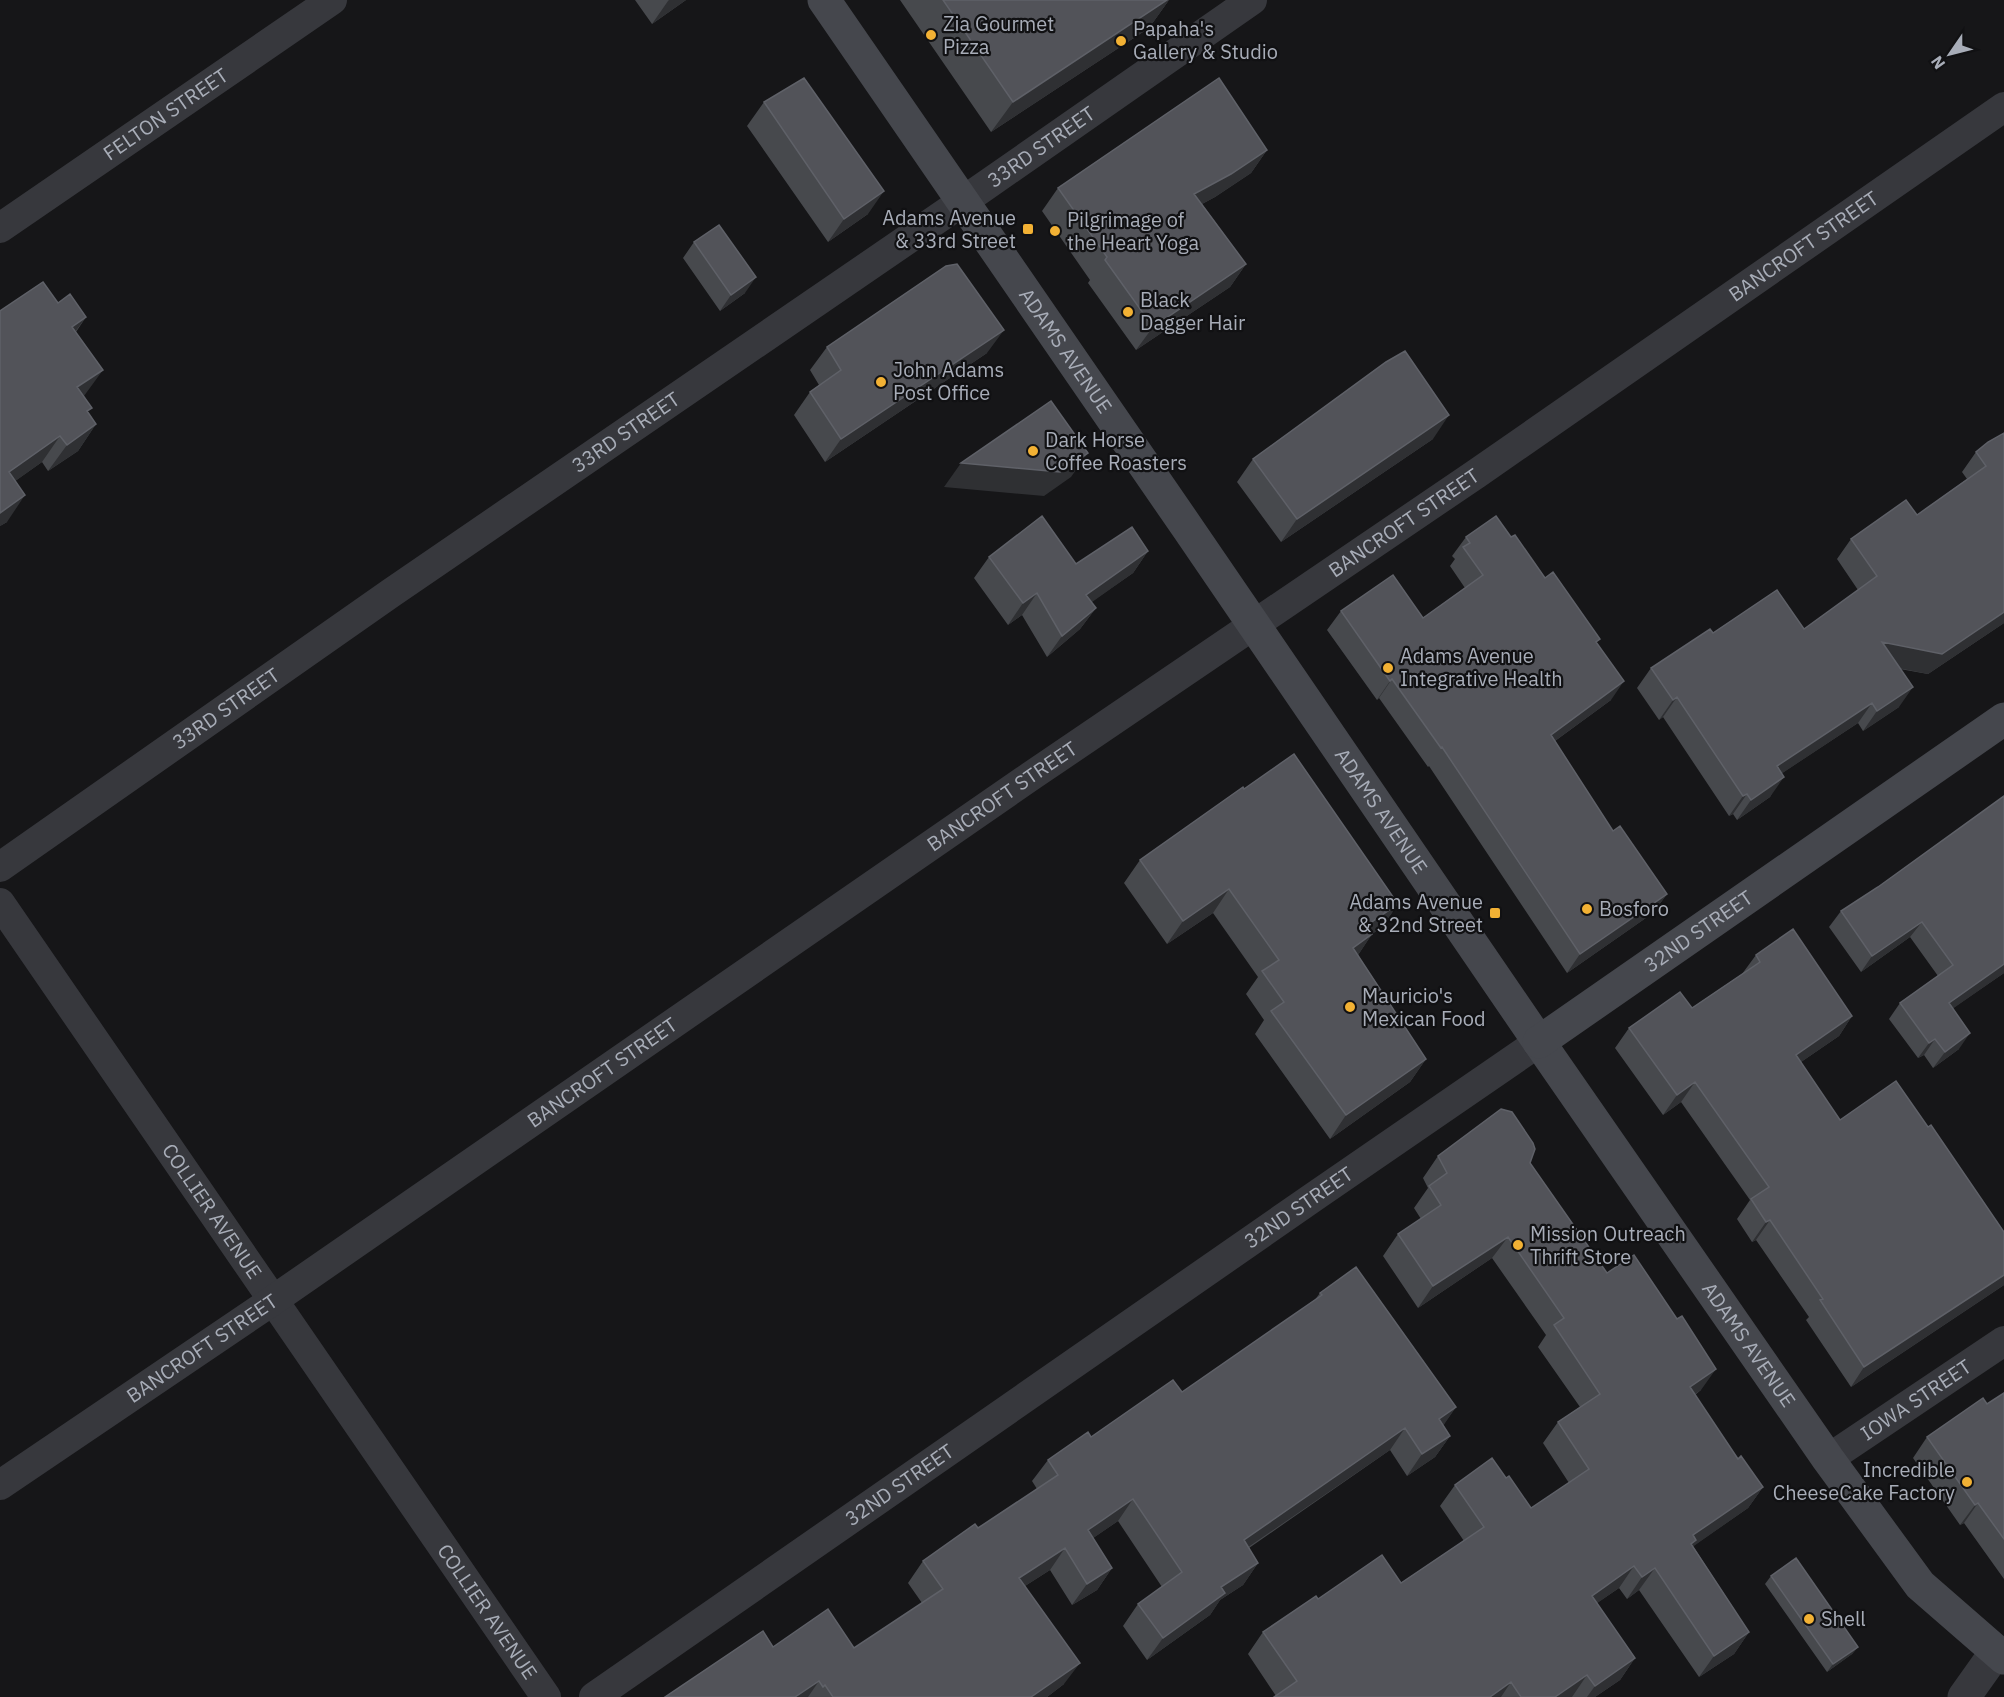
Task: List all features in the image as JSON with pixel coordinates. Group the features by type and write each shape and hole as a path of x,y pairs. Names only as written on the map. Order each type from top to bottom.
{"main road":[{"name":"ADAMS AVENUE","path":"824,0 1828,1459 1920,1585 2000,1655"},
{"name":"32ND STREET","path":"1539,1042 2004,719"}],"street":[{"name":"FELTON STREET","path":"0,228 332,0"},
{"name":"33RD STREET","path":"0,867 391,592 962,202 1252,0"},
{"name":"BANCROFT STREET","path":"0,1485 272,1301 1253,624 1496,460 2004,107"},
{"name":"COLLIER AVENUE","path":"0,903 546,1697"},
{"name":"32ND STREET","path":"594,1697 1539,1042"},
{"name":"IOWA STREET","path":"1828,1459 2004,1341"},
{"path":"1964,1697 2000,1655"}],"building":[{"path":"943,0 1167,0 1013,102"},
{"path":"804,78 884,191 844,219 764,102"},
{"path":"1219,78 1267,150 1231,174 1194,194 1246,264 1153,327 1105,260 1107,257 1058,188"},
{"path":"719,225 756,277 731,295 694,242"},
{"name":"John Adams Post Office","path":"957,264 1004,330 841,439 810,392 841,370 827,347 946,266"},
{"path":"43,282 58,303 70,294 86,317 72,327 103,370 77,387 92,408 87,411 96,424 67,445 60,436 9,472 25,495 0,513 0,311"},
{"path":"1405,351 1449,415 1297,519 1253,459 1386,362"},
{"path":"1051,401 1088,453 1060,472 961,463"},
{"path":"2004,433 2004,612 1942,654 1882,642 1913,687 1877,711 1872,703 1777,766 1784,777 1751,800 1747,794 1743,796 1677,697 1673,700 1651,668 1710,629 1713,633 1777,590 1804,629 1877,576 1851,539 1906,500 1917,515 1986,466 1976,452"},
{"path":"1042,516 1076,564 1132,527 1148,551 1086,595 1096,608 1062,636 1037,593 1023,603 989,557"},
{"path":"1496,516 1511,537 1515,535 1545,578 1553,572 1600,639 1596,642 1624,681 1551,735 1613,831 1620,826 1667,894 1580,954 1442,747 1392,679 1390,681 1341,611 1393,575 1423,618 1483,575 1463,547 1470,543 1466,537"},
{"path":"1294,754 1398,904 1366,926 1372,934 1353,948 1426,1059 1346,1115 1271,1011 1284,1002 1262,971 1279,960 1229,889 1183,921 1140,860"},
{"path":"2004,796 2004,964 1949,1003 1970,1033 1945,1052 1935,1039 1929,1043 1900,1003 1953,965 1922,922 1872,956 1841,911"},
{"path":"1793,929 1852,1016 1796,1055 1840,1120 1896,1081 1928,1127 1931,1125 2004,1232 2004,1275 1864,1367 1820,1300 1823,1299 1770,1220 1766,1222 1751,1199 1769,1187 1695,1082 1677,1095 1629,1028 1680,992 1692,1008 1760,962 1756,955"},
{"path":"1501,1109 1512,1112 1533,1143 1535,1149 1530,1163 1607,1273 1634,1255 1677,1319 1682,1316 1716,1369 1690,1387 1738,1459 1741,1456 1763,1487 1693,1535 1696,1540 1691,1544 1749,1632 1714,1656 1655,1568 1642,1577 1634,1566 1592,1596 1635,1658 1595,1686 1587,1675 1555,1697 1521,1697 1511,1682 1490,1697 1274,1697 1297,1681 1263,1632 1316,1596 1318,1599 1382,1555 1401,1583 1484,1527 1455,1485 1492,1458 1506,1478 1509,1476 1531,1508 1589,1469 1558,1422 1600,1394 1554,1325 1564,1318 1508,1237 1433,1286 1398,1234 1441,1205 1429,1186 1447,1173 1438,1156"},
{"path":"1356,1267 1456,1407 1439,1419 1450,1436 1422,1454 1405,1428 1244,1540 1258,1563 1221,1587 1225,1593 1163,1638 1138,1604 1182,1572 1133,1499 1088,1530 1112,1568 1087,1584 1065,1548 1019,1578 1080,1663 1031,1697 833,1697 825,1685 823,1687 819,1681 795,1697 665,1697 763,1631 773,1647 828,1609 854,1648 943,1589 923,1561 975,1524 978,1528 1058,1475 1048,1460 1088,1432 1091,1437 1173,1380 1182,1392 1322,1295 1320,1293"},
{"path":"2004,1393 2004,1539 1978,1503 1975,1505 1927,1437 1983,1398 1987,1404"},
{"name":"Shell","path":"1796,1558 1858,1647 1833,1664 1771,1576"}],"place":[{"name":"Zia Gourmet Pizza","path":"931,35"},
{"name":"Papaha's Gallery & Studio","path":"1121,41"},
{"name":"Adams Avenue & 33rd Street","path":"1028,229"},
{"name":"Pilgrimage of the Heart Yoga","path":"1055,231"},
{"name":"Black Dagger Hair","path":"1128,312"},
{"name":"John Adams Post Office","path":"881,382"},
{"name":"Dark Horse Coffee Roasters","path":"1033,451"},
{"name":"Adams Avenue Integrative Health","path":"1388,668"},
{"name":"Bosforo","path":"1587,909"},
{"name":"Adams Avenue & 32nd Street","path":"1495,913"},
{"name":"Mauricio's Mexican Food","path":"1350,1007"},
{"name":"Mission Outreach Thrift Store","path":"1518,1245"},
{"name":"Incredible CheeseCake Factory","path":"1967,1482"},
{"name":"Shell","path":"1809,1619"}]}
